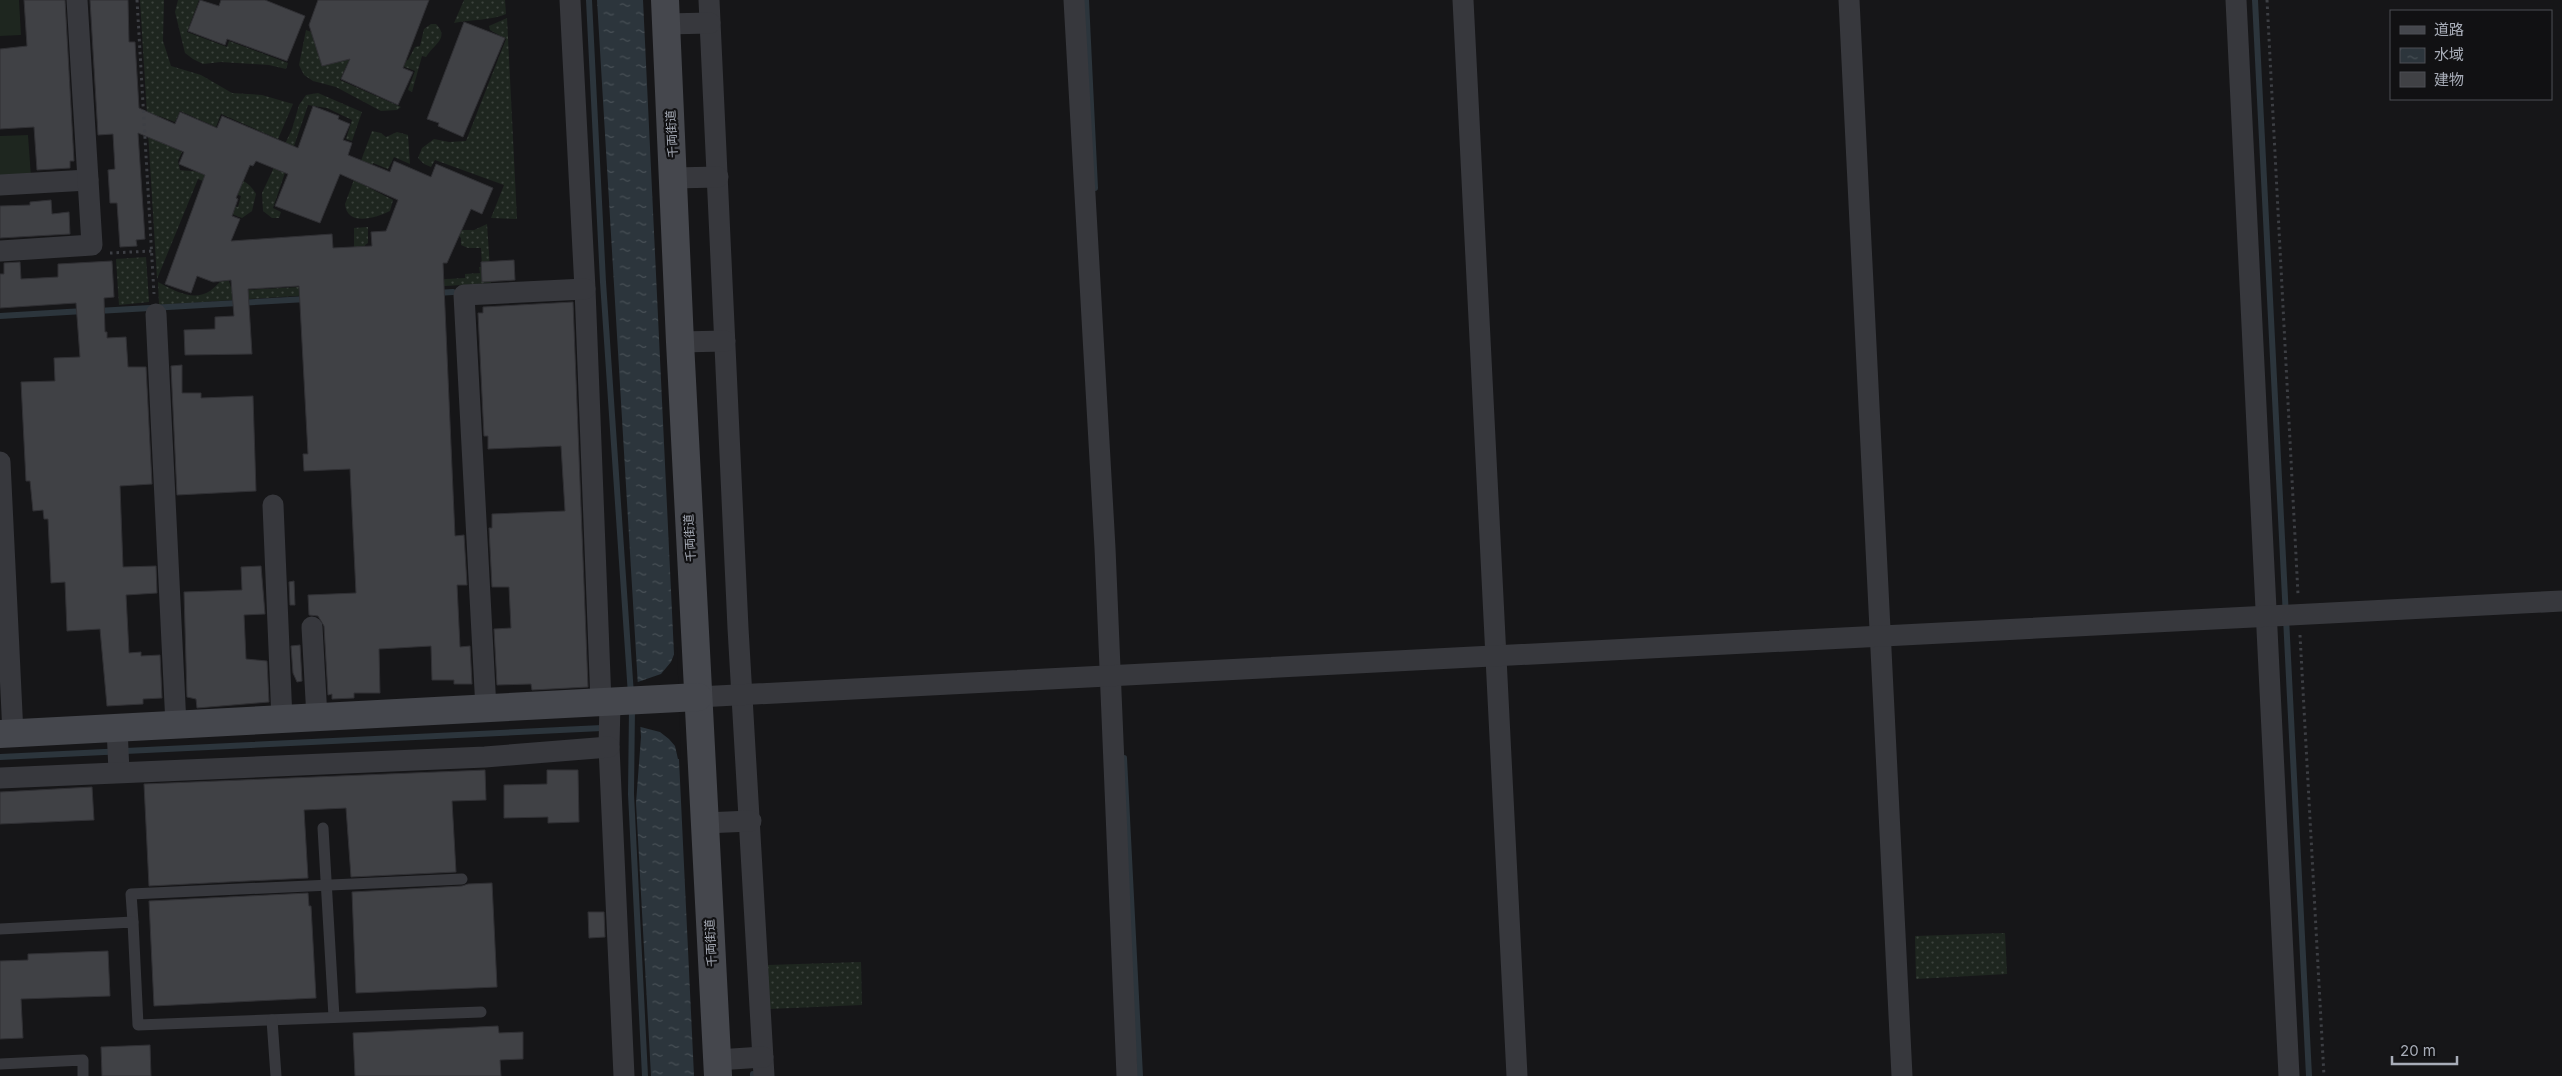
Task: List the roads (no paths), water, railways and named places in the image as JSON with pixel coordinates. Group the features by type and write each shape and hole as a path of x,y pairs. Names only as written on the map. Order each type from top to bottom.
{"street":[{"path":"0,251 92,245 77,0"},
{"path":"570,0 584,289 612,703 609,747 624,1076"},
{"path":"709,0 702,23 717,341 751,821 763,1067 717,1068"},
{"path":"1074,0 1118,674 1127,1076"},
{"path":"1462,0 1517,1076"},
{"path":"1849,0 1902,1076"},
{"path":"2236,0 2284,615 2289,1076"},
{"path":"666,12 702,23"},
{"name":"千両街道","path":"666,12 680,342 688,697 704,823 717,1068"},
{"path":"674,178 710,177"},
{"path":"0,185 88,180"},
{"path":"486,709 464,295 584,289"},
{"path":"155,308 176,725"},
{"path":"680,342 717,341"},
{"path":"0,462 6,734 118,751 485,757 609,747"},
{"path":"273,505 282,720"},
{"path":"0,778 118,751 176,725 1496,654 2562,601"},
{"path":"312,627 318,718"},
{"path":"704,823 751,821"}],"lane":[{"path":"323,828 334,1017"},
{"path":"462,879 131,894 138,1025 481,1012"},
{"path":"0,929 133,922"},
{"path":"272,1020 276,1076"},
{"path":"0,1064 83,1060 84,1076"}],"water":[{"path":"597,0 643,0 694,1076 651,1076 636,803 641,737"}],"waterway":[{"path":"589,0 603,282 631,695"},
{"path":"1086,0 1095,188"},
{"path":"2255,0 2309,1076"},
{"path":"436,293 453,292"},
{"path":"97,311 307,299"},
{"path":"0,316 84,311"},
{"path":"632,708 631,794 645,1076"},
{"path":"0,757 602,728"},
{"path":"1124,758 1140,1076"}]}
